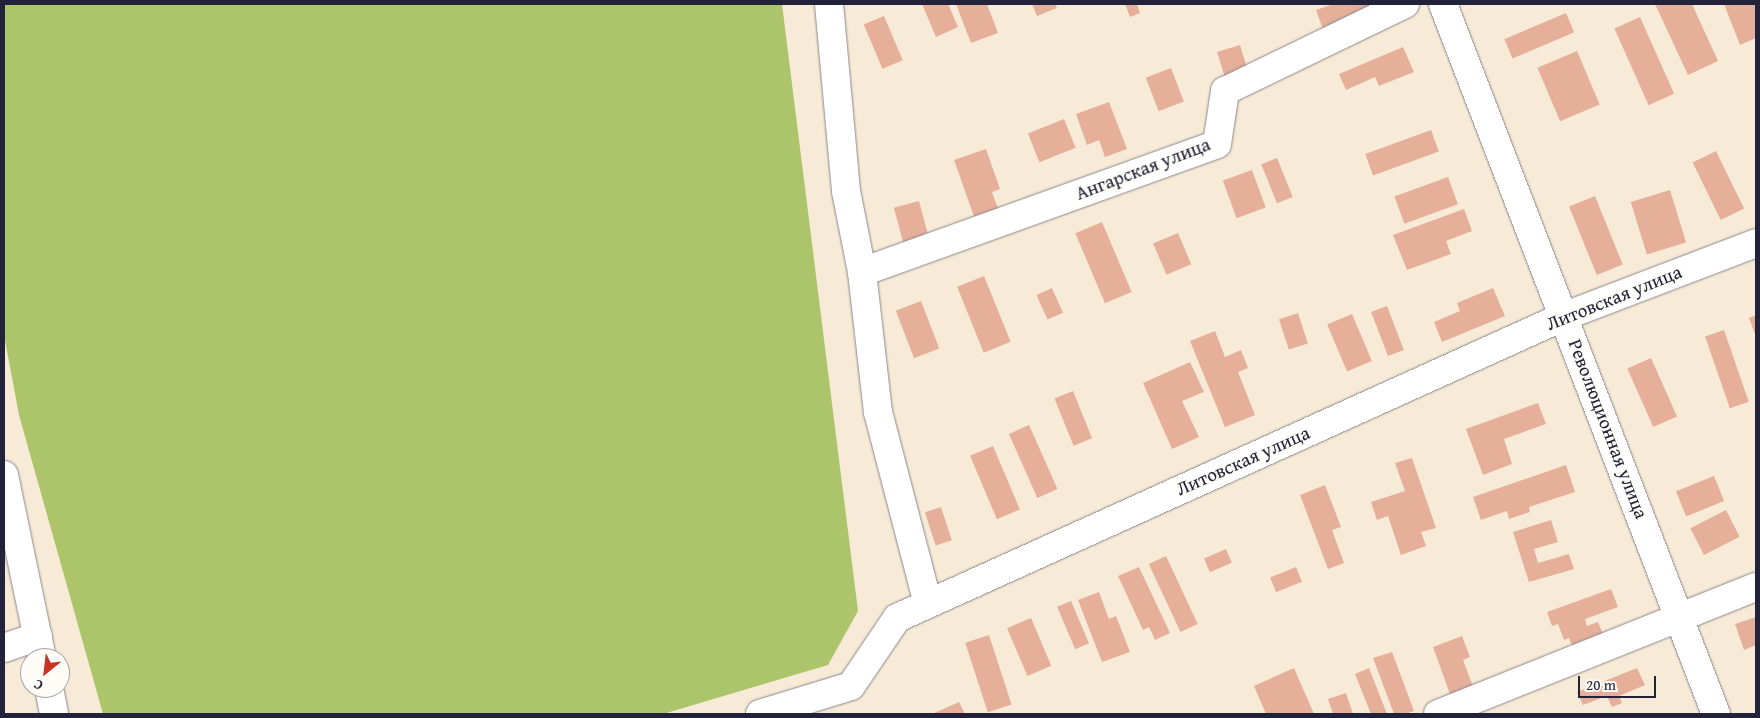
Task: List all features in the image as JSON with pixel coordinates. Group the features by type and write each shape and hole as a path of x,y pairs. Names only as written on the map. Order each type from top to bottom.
{"street":[{"path":"829,4 846,191 862,272 878,412 928,604"},
{"name":"Ангарская улица","path":"862,272 1217,144 1225,91 1405,4"},
{"name":"Революционная улица","path":"1443,4 1565,316 1716,714"},
{"name":"Литовская улица","path":"760,714 852,686 897,618 1565,316 1756,242"},
{"path":"4,475 40,647 4,648"},
{"path":"1438,714 1756,588"},
{"path":"51,698 54,714"}],"green space":[{"path":"4,4 782,4 858,611 828,665 663,714 103,714 19,415 4,335"}],"building":[{"path":"922,4 948,4 958,27 936,37"},
{"path":"956,4 987,4 998,33 971,43"},
{"path":"1032,4 1055,4 1057,8 1037,16"},
{"path":"1125,4 1137,4 1140,13 1130,17"},
{"path":"1334,4 1391,4 1324,32 1316,10"},
{"path":"1655,4 1692,4 1718,61 1688,75"},
{"path":"1724,4 1756,4 1756,38 1740,45"},
{"path":"1566,13 1574,32 1513,59 1504,39"},
{"path":"884,16 903,60 883,69 864,25"},
{"path":"1640,17 1674,94 1649,105 1614,28"},
{"path":"1240,45 1248,71 1225,78 1217,52"},
{"path":"1403,47 1414,72 1379,86 1375,77 1346,90 1339,74"},
{"path":"1577,51 1600,104 1560,121 1537,68"},
{"path":"1171,68 1184,102 1159,111 1146,78"},
{"path":"1109,102 1127,149 1105,157 1099,140 1087,145 1076,114"},
{"path":"1064,119 1076,148 1039,162 1028,134"},
{"path":"1431,130 1439,152 1373,176 1365,154"},
{"path":"986,149 1000,189 992,192 1000,214 976,222 954,160"},
{"path":"1716,151 1744,209 1721,220 1693,162"},
{"path":"1277,158 1293,197 1277,203 1261,164"},
{"path":"1252,170 1266,208 1237,218 1223,181"},
{"path":"1448,177 1458,204 1404,224 1394,196"},
{"path":"1670,190 1686,243 1647,255 1631,202"},
{"path":"1595,196 1623,265 1597,275 1569,206"},
{"path":"919,201 929,238 904,244 894,208"},
{"path":"1464,209 1472,231 1446,241 1451,254 1407,270 1393,235"},
{"path":"1102,222 1132,292 1105,303 1075,233"},
{"path":"1178,233 1191,264 1166,275 1153,244"},
{"path":"984,276 1011,342 984,353 957,287"},
{"path":"1052,288 1063,313 1047,320 1036,295"},
{"path":"1493,288 1505,316 1442,342 1434,322 1460,311 1457,303"},
{"path":"921,301 939,349 914,358 896,311"},
{"path":"1387,306 1404,350 1388,356 1371,312"},
{"path":"1298,313 1308,343 1289,350 1279,319"},
{"path":"1352,314 1372,361 1347,371 1327,325"},
{"path":"1756,315 1756,337 1749,318"},
{"path":"1724,330 1749,402 1730,408 1705,337"},
{"path":"1215,331 1225,357 1241,350 1248,368 1238,372 1255,415 1225,427 1190,341"},
{"path":"1651,358 1677,416 1653,427 1627,369"},
{"path":"1190,362 1204,392 1182,401 1199,437 1172,449 1143,383"},
{"path":"1073,391 1092,438 1074,446 1054,398"},
{"path":"1538,403 1546,424 1504,439 1512,464 1483,475 1466,429"},
{"path":"1029,425 1057,489 1037,498 1009,434"},
{"path":"993,446 1020,510 997,519 970,456"},
{"path":"1412,458 1436,528 1421,532 1426,546 1401,555 1388,516 1377,520 1371,502 1405,491 1395,463"},
{"path":"1566,465 1575,492 1529,507 1530,512 1509,519 1507,511 1481,520 1473,497"},
{"path":"1714,476 1724,501 1686,516 1676,491"},
{"path":"1325,485 1341,527 1332,530 1344,563 1328,569 1300,495"},
{"path":"941,507 952,540 936,546 925,512"},
{"path":"1726,510 1740,537 1704,555 1690,528"},
{"path":"1551,520 1558,542 1534,549 1538,563 1569,554 1574,569 1529,582 1513,532"},
{"path":"1226,549 1232,563 1210,572 1204,558"},
{"path":"1166,556 1198,624 1180,632 1149,564"},
{"path":"1139,567 1170,633 1155,640 1149,627 1143,630 1118,576"},
{"path":"1296,567 1302,582 1276,592 1270,577"},
{"path":"1611,589 1618,607 1585,619 1587,626 1598,622 1605,639 1574,650 1569,638 1564,640 1558,624 1552,626 1547,612"},
{"path":"1099,592 1109,619 1116,616 1130,652 1102,662 1078,600"},
{"path":"1071,601 1089,643 1075,649 1057,607"},
{"path":"1756,617 1756,645 1744,650 1735,624"},
{"path":"1031,618 1051,666 1027,676 1007,628"},
{"path":"989,635 1012,704 988,712 965,643"},
{"path":"1462,636 1470,657 1463,660 1474,689 1451,697 1433,647"},
{"path":"1392,652 1414,711 1405,714 1394,714 1373,658"},
{"path":"1294,668 1314,714 1266,714 1254,686"},
{"path":"1369,668 1387,714 1371,714 1355,674"},
{"path":"1637,668 1645,685 1619,696 1622,703 1612,707 1607,696 1583,705 1577,692"},
{"path":"1346,693 1353,714 1333,714 1328,699"},
{"path":"959,702 965,714 932,714"}]}
